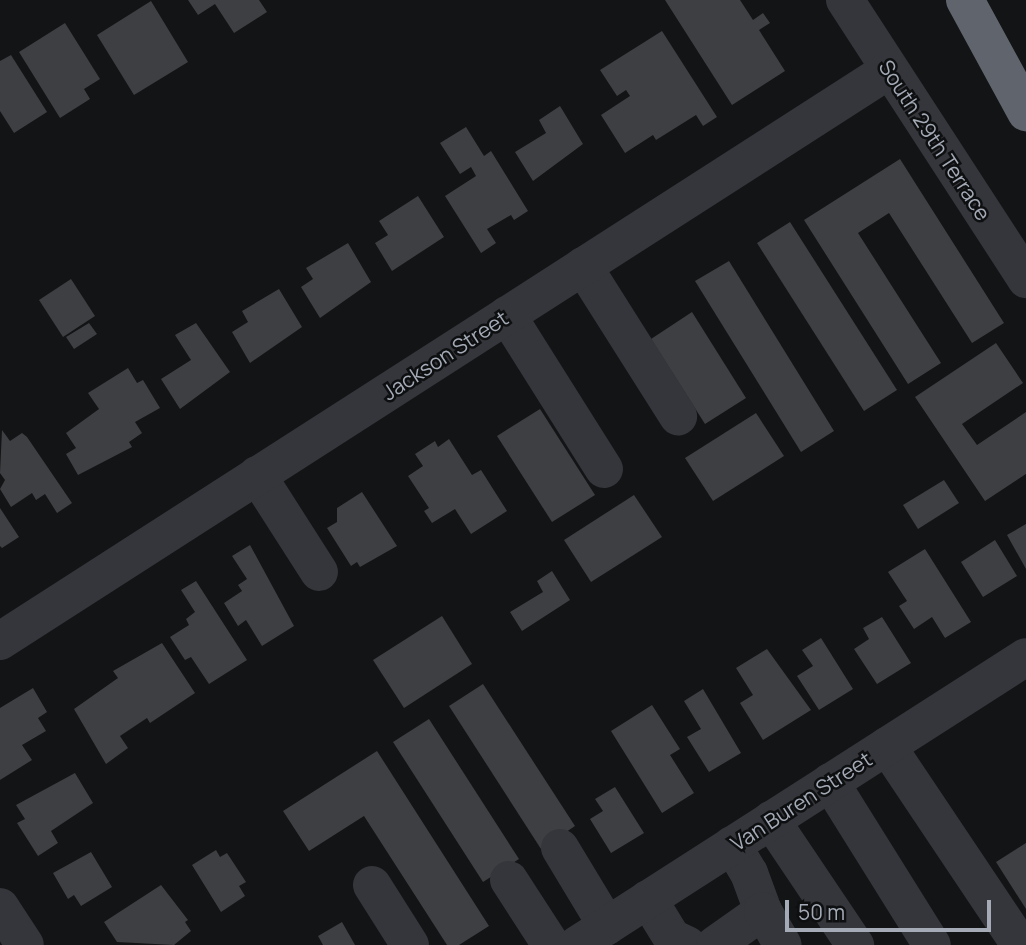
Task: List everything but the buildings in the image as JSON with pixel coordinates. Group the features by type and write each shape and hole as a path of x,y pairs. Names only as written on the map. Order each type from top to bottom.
{"highway":[{"path":"965,0 1026,112"}],"street":[{"name":"South 29th Terrace","path":"845,0 1026,279"},
{"name":"Jackson Street","path":"0,641 889,69"},
{"path":"583,266 678,415"},
{"path":"507,315 604,469"},
{"path":"257,475 319,572"},
{"name":"Van Buren Street","path":"580,940 1026,657"},
{"path":"887,746 1020,945"},
{"path":"830,782 932,945"},
{"path":"771,821 855,945"},
{"path":"732,845 749,873 763,911 783,945"},
{"path":"560,848 580,940"},
{"path":"509,880 580,940"},
{"path":"372,885 410,945"},
{"path":"648,899 672,938 687,945"},
{"path":"0,907 25,945"},
{"path":"715,945 763,911"}]}
